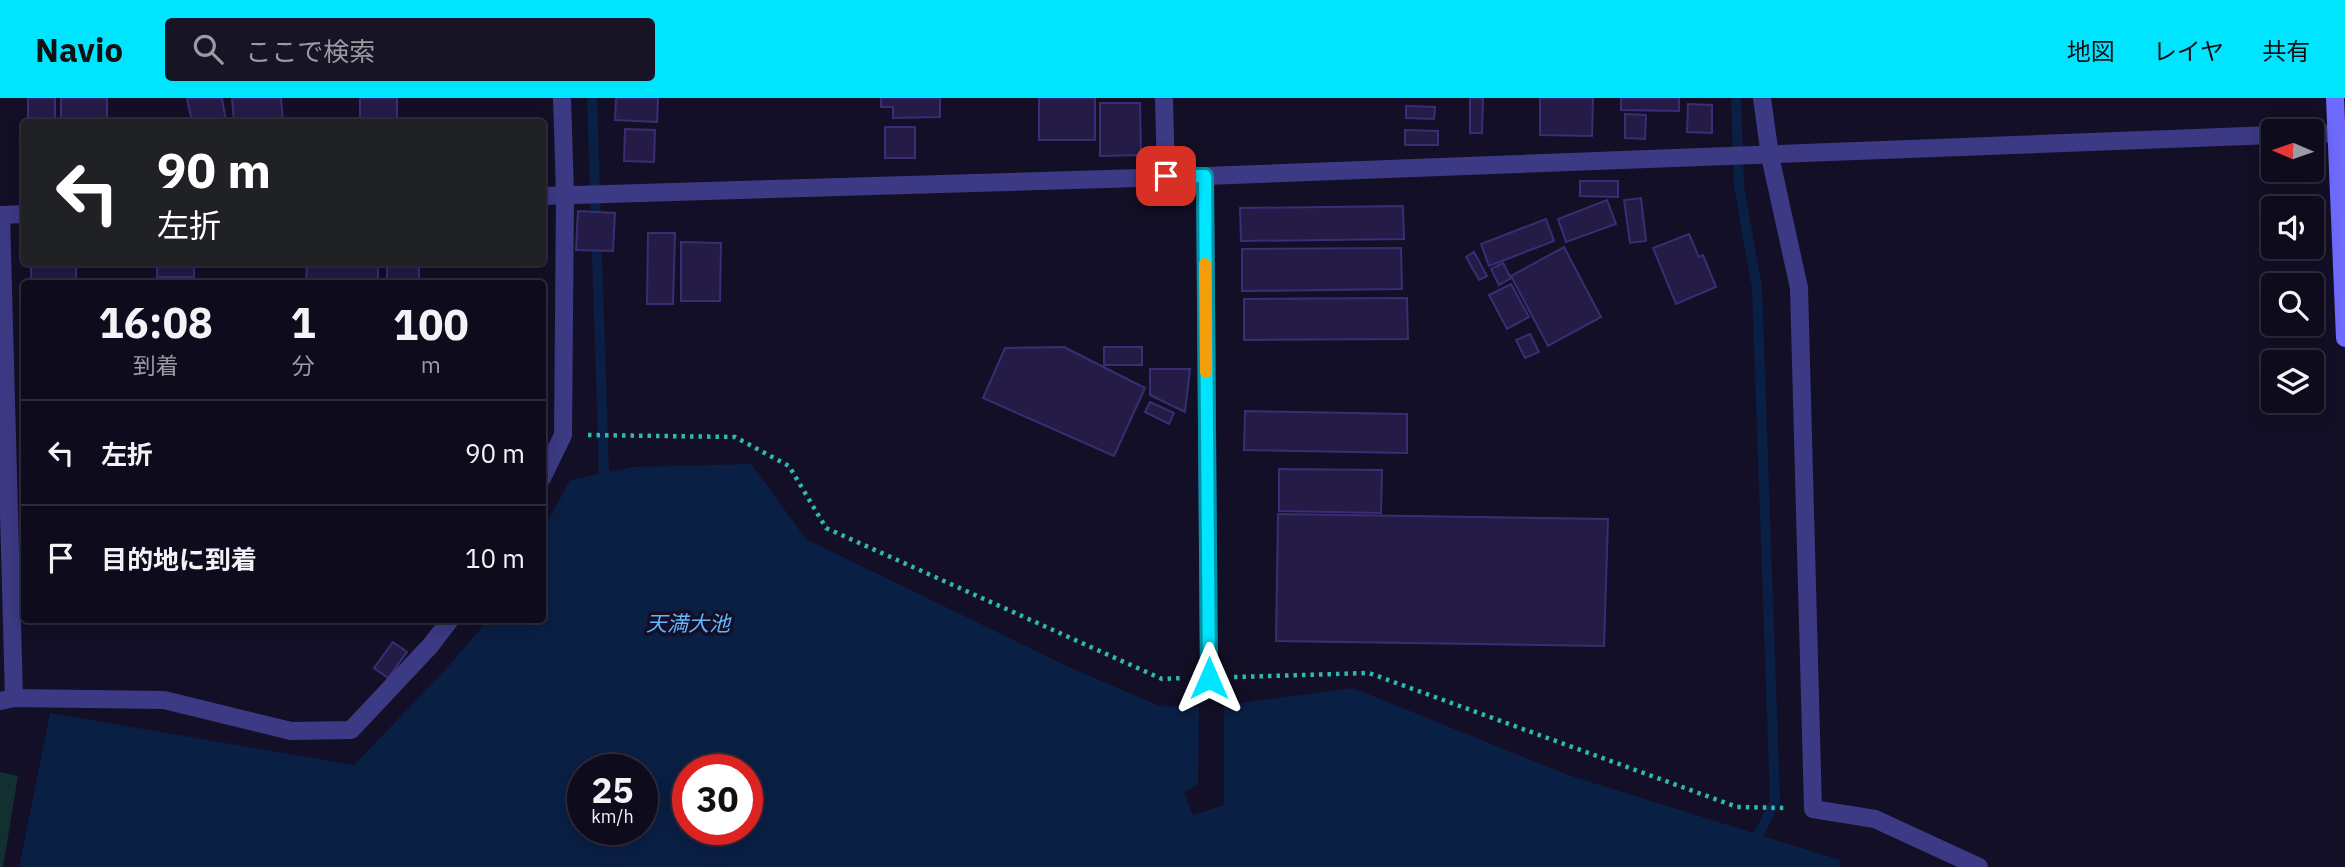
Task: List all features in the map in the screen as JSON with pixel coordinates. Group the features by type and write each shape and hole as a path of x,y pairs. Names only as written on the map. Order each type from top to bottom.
{"main road":[{"path":"2335,98 2341,133 2345,338"}],"street":[{"path":"546,470 563,435 565,195 562,98"},
{"path":"1164,98 1166,176"},
{"path":"1762,98 1770,156 1799,288 1814,809 1875,819 1979,867"},
{"path":"546,196 1205,176 2261,136"},
{"path":"1205,176 1209,678"},
{"path":"21,214 0,215 7,699 163,700 291,731 351,730 430,646 448,623"}],"path":[{"path":"563,435 735,437 789,466 826,528 1161,679 1369,673 1737,807 1814,809"}],"green space":[{"path":"0,772 18,776 3,867 0,867"}],"water":[{"name":"天満大池","path":"751,464 806,539 1069,667 1160,706 1199,707 1198,784 1184,793 1193,815 1224,805 1224,705 1353,688 1568,775 1840,860 1840,867 19,867 50,713 354,765 446,669 485,623 546,623 546,524 570,480 633,467"}],"building":[{"path":"28,98 55,98 55,119 28,119"},
{"path":"61,98 107,98 107,119 61,119"},
{"path":"187,98 222,98 226,119 191,119"},
{"path":"232,98 281,98 283,119 234,119"},
{"path":"360,98 397,98 397,119 360,119"},
{"path":"616,98 658,98 657,122 615,120"},
{"path":"881,98 940,98 940,117 893,118 893,107 881,107"},
{"path":"1039,98 1095,98 1095,140 1039,140"},
{"path":"1470,98 1483,98 1482,133 1470,133"},
{"path":"1540,98 1593,98 1592,136 1540,135"},
{"path":"1621,98 1679,98 1679,111 1621,110"},
{"path":"1100,103 1140,103 1141,155 1100,156"},
{"path":"1688,104 1712,105 1712,133 1687,132"},
{"path":"1406,106 1435,107 1434,119 1406,118"},
{"path":"1625,114 1646,115 1645,139 1625,138"},
{"path":"885,127 915,127 915,158 885,158"},
{"path":"625,129 655,130 654,162 624,161"},
{"path":"1405,130 1438,131 1438,145 1405,145"},
{"path":"1580,181 1618,181 1618,197 1580,196"},
{"path":"1641,198 1646,241 1630,243 1624,200"},
{"path":"1607,200 1616,224 1566,242 1558,219"},
{"path":"1403,206 1404,239 1241,241 1240,208"},
{"path":"578,211 615,213 613,251 576,250"},
{"path":"1546,219 1554,241 1489,266 1481,244"},
{"path":"648,233 675,233 673,304 647,304"},
{"path":"1689,234 1699,257 1703,255 1716,287 1676,304 1653,248"},
{"path":"681,242 721,243 720,301 681,301"},
{"path":"1564,247 1601,317 1548,346 1511,276"},
{"path":"1401,248 1402,289 1242,291 1242,249"},
{"path":"1474,252 1487,276 1479,280 1466,257"},
{"path":"1503,263 1511,278 1499,285 1491,269"},
{"path":"157,266 194,266 194,277 157,277"},
{"path":"307,266 378,266 378,280 306,280"},
{"path":"387,266 419,266 419,280 387,280"},
{"path":"31,267 76,267 76,280 31,280"},
{"path":"1511,284 1529,317 1507,329 1489,295"},
{"path":"1407,298 1408,339 1244,340 1244,299"},
{"path":"1530,334 1539,352 1525,358 1516,340"},
{"path":"1064,347 1145,388 1114,456 983,398 1005,348"},
{"path":"1104,347 1142,347 1142,365 1104,365"},
{"path":"1150,369 1190,369 1185,412 1150,395"},
{"path":"1150,402 1174,413 1169,424 1145,412"},
{"path":"1245,411 1407,414 1407,453 1244,450"},
{"path":"1279,469 1382,470 1381,513 1279,511"},
{"path":"1278,514 1608,519 1604,646 1276,641"},
{"path":"393,642 407,652 388,678 374,668"}],"waterway":[{"path":"592,98 604,473 607,483"},
{"path":"1736,98 1739,186 1757,288 1775,801 1743,867"}],"slow traffic":[{"path":"1205,264 1206,372"}],"route":[{"path":"1166,176 1205,176 1209,678"}]}
